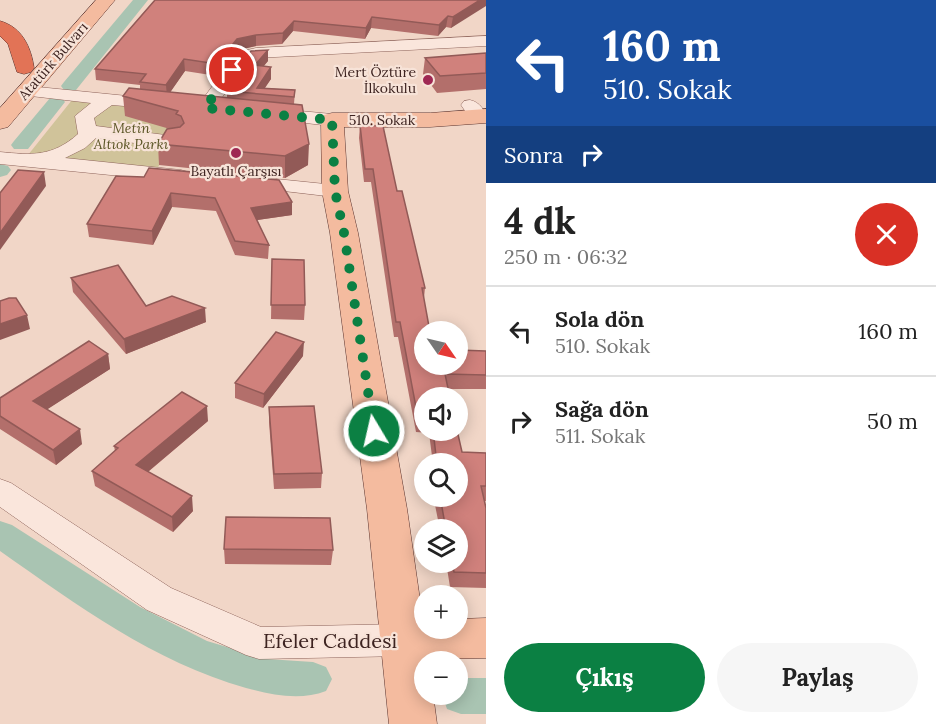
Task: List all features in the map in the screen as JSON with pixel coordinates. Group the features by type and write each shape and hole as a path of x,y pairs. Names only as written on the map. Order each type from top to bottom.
{"highway":[{"path":"0,27 14,37 21,48 24,68"}],"main road":[{"name":"Atatürk Bulvarı","path":"0,93 86,0"},
{"name":"Atatürk Bulvarı","path":"0,122 106,0"},
{"name":"510. Sokak","path":"332,120 430,120 478,112"},
{"path":"332,120 335,191 344,233 387,509 413,724"},
{"name":"Efeler Caddesi","path":"404,640 486,638"}],"street":[{"path":"154,174 190,112 244,56 256,53 486,42"},
{"path":"28,91 190,112 228,110"},
{"path":"105,101 84,116 110,136"},
{"name":"510. Sokak","path":"252,112 332,120"},
{"path":"37,161 110,136 173,142"},
{"path":"93,168 110,136"},
{"path":"0,158 198,178"},
{"path":"231,181 335,191"},
{"name":"Efeler Caddesi","path":"0,491 159,599 259,644 404,640"}],"green space":[{"name":"Metin Altıok Parkı","path":"76,95 194,107 154,174 24,160"}],"building":[{"path":"155,0 480,0 453,17 448,16 439,25 372,17 366,28 294,21 283,33 237,39 217,64 184,59 166,85 140,82 146,74 95,69"},
{"path":"268,50 255,65 271,67 257,88 295,90 294,97 227,91 244,68 239,67 251,51"},
{"path":"486,53 486,73 440,76 425,58"},
{"path":"129,88 302,105 309,144 285,156 158,144 167,129 180,127 184,123 181,116 176,114 178,111 123,96"},
{"path":"360,125 383,126 397,191 402,191 425,288 422,288 428,321 414,321 414,375 445,375 448,387 414,387 414,397 400,322 396,322 373,169 365,169"},
{"path":"149,168 279,180 292,202 251,208 269,245 235,241 215,198 171,193 152,231 87,224 116,176 144,177"},
{"path":"18,170 44,172 0,233 0,193"},
{"path":"272,259 304,260 305,305 271,305"},
{"path":"118,265 146,306 172,296 205,308 124,339 71,278"},
{"path":"16,298 27,315 0,324 0,301"},
{"path":"276,332 304,342 264,394 235,383"},
{"path":"89,341 108,354 33,401 80,429 53,450 0,416 0,398"},
{"path":"468,350 486,351 486,375 468,375"},
{"path":"182,392 207,406 136,465 192,496 172,517 92,471 118,448 114,446"},
{"path":"314,406 322,473 274,474 269,407"},
{"path":"434,441 460,441 462,452 486,453 486,486 481,486 486,508 486,573 468,572 468,519 444,519 442,507 468,507 468,453 436,453"},
{"path":"226,517 330,518 333,550 224,549"}],"waterway":[{"path":"70,86 141,0"},
{"path":"21,145 56,102"},
{"path":"0,534 127,618 194,653 267,676 313,679"},
{"path":"468,696 486,696"}],"place":[{"name":"Mert Öztüre İlkokulu","path":"428,80"},
{"name":"Bayatlı Çarşısı","path":"236,153"}],"route":[{"path":"232,70 205,108 332,120 335,191 344,233 374,431"}]}
